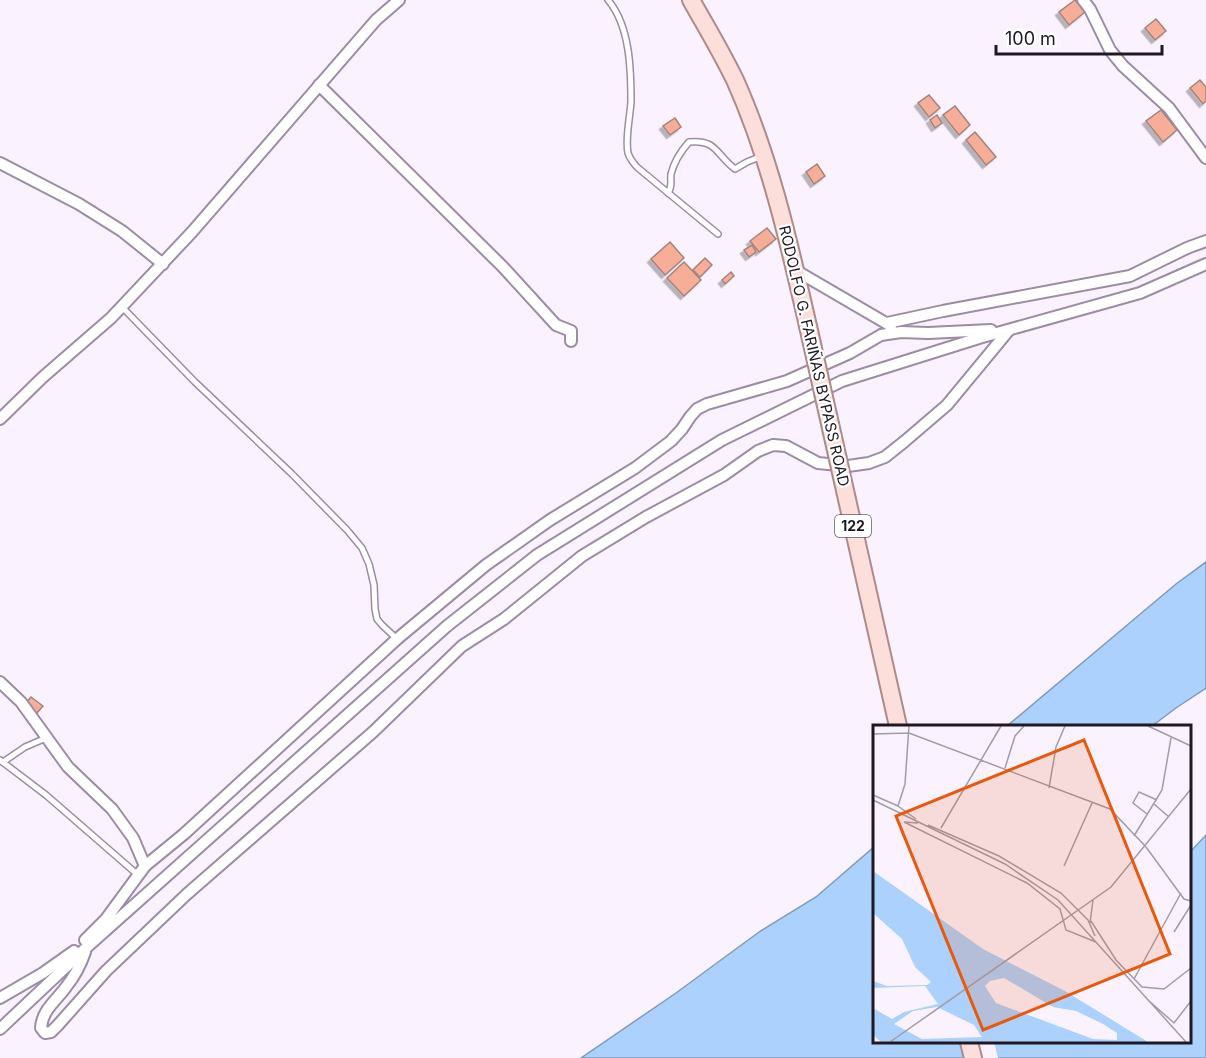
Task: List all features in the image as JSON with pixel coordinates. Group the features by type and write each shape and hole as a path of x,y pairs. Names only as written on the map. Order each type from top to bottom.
{"main road":[{"name":"RODOLFO G. FARIÑAS BYPASS ROAD","path":"691,0 734,79 754,128 785,228 898,725"},
{"path":"969,1043 973,1058"}],"street":[{"path":"0,419 43,377 111,318 163,264 376,20 399,0"},
{"path":"1083,0 1090,9 1110,50 1122,66 1169,108 1206,158"},
{"path":"318,85 503,267 556,325 571,331 571,341"},
{"path":"0,163 70,199 122,231 163,264"},
{"path":"887,323 1130,276 1206,241"},
{"path":"0,1029 87,947 447,626 537,555 722,440 842,381 1140,293 1206,264"},
{"path":"795,270 901,332"},
{"path":"0,998 62,961 91,935 106,919 141,870 184,834 397,639 486,565 550,520 635,468 671,441 697,409 707,404 787,381 850,353 881,335 901,332 1009,330"},
{"path":"91,935 82,960 67,987 46,1010 41,1020 41,1028 45,1033 51,1032 106,971 188,894 373,732 462,646 504,619 582,556 646,517 724,475 759,451 773,445 786,446 818,463 848,465 885,457 947,405 1009,330"},
{"path":"0,682 21,702 68,767 112,809 133,838 141,870"}],"lane":[{"path":"608,0 620,18 628,51 631,102 628,152 631,161 718,234"},
{"path":"668,193 672,185 670,176 674,165 689,142 702,141 717,149 727,163 735,169 763,155"},
{"path":"122,307 195,382 292,474 362,548 374,585 377,619 397,639"},
{"path":"46,738 1,761 141,870"}],"water":[{"path":"1206,562 1206,688 1153,725 1008,725 1176,584"},
{"path":"1206,835 1206,1058 581,1058 676,993 759,932 816,897 873,848 873,1043 1191,1043 1191,851"}],"pier":[{"path":"964,1043 994,1043 998,1058 968,1058"}],"building":[{"path":"1075,0 1085,12 1069,25 1059,12"},
{"path":"1156,19 1166,31 1155,40 1145,28"},
{"path":"1200,80 1206,87 1206,101 1203,104 1190,88"},
{"path":"929,95 940,108 929,117 918,103"},
{"path":"955,106 970,125 959,135 943,115"},
{"path":"1161,110 1177,130 1163,142 1146,121"},
{"path":"937,115 942,123 935,128 930,120"},
{"path":"675,118 681,127 670,135 663,126"},
{"path":"975,132 996,157 986,165 966,140"},
{"path":"817,164 825,176 814,184 806,172"},
{"path":"767,228 776,239 759,252 750,241"},
{"path":"670,242 684,258 665,275 651,259"},
{"path":"752,245 756,252 749,257 744,250"},
{"path":"705,258 712,265 700,277 693,270"},
{"path":"684,262 701,280 684,296 667,278"},
{"path":"731,272 734,276 725,284 722,280"},
{"path":"31,697 43,706 36,714 25,704"}]}
